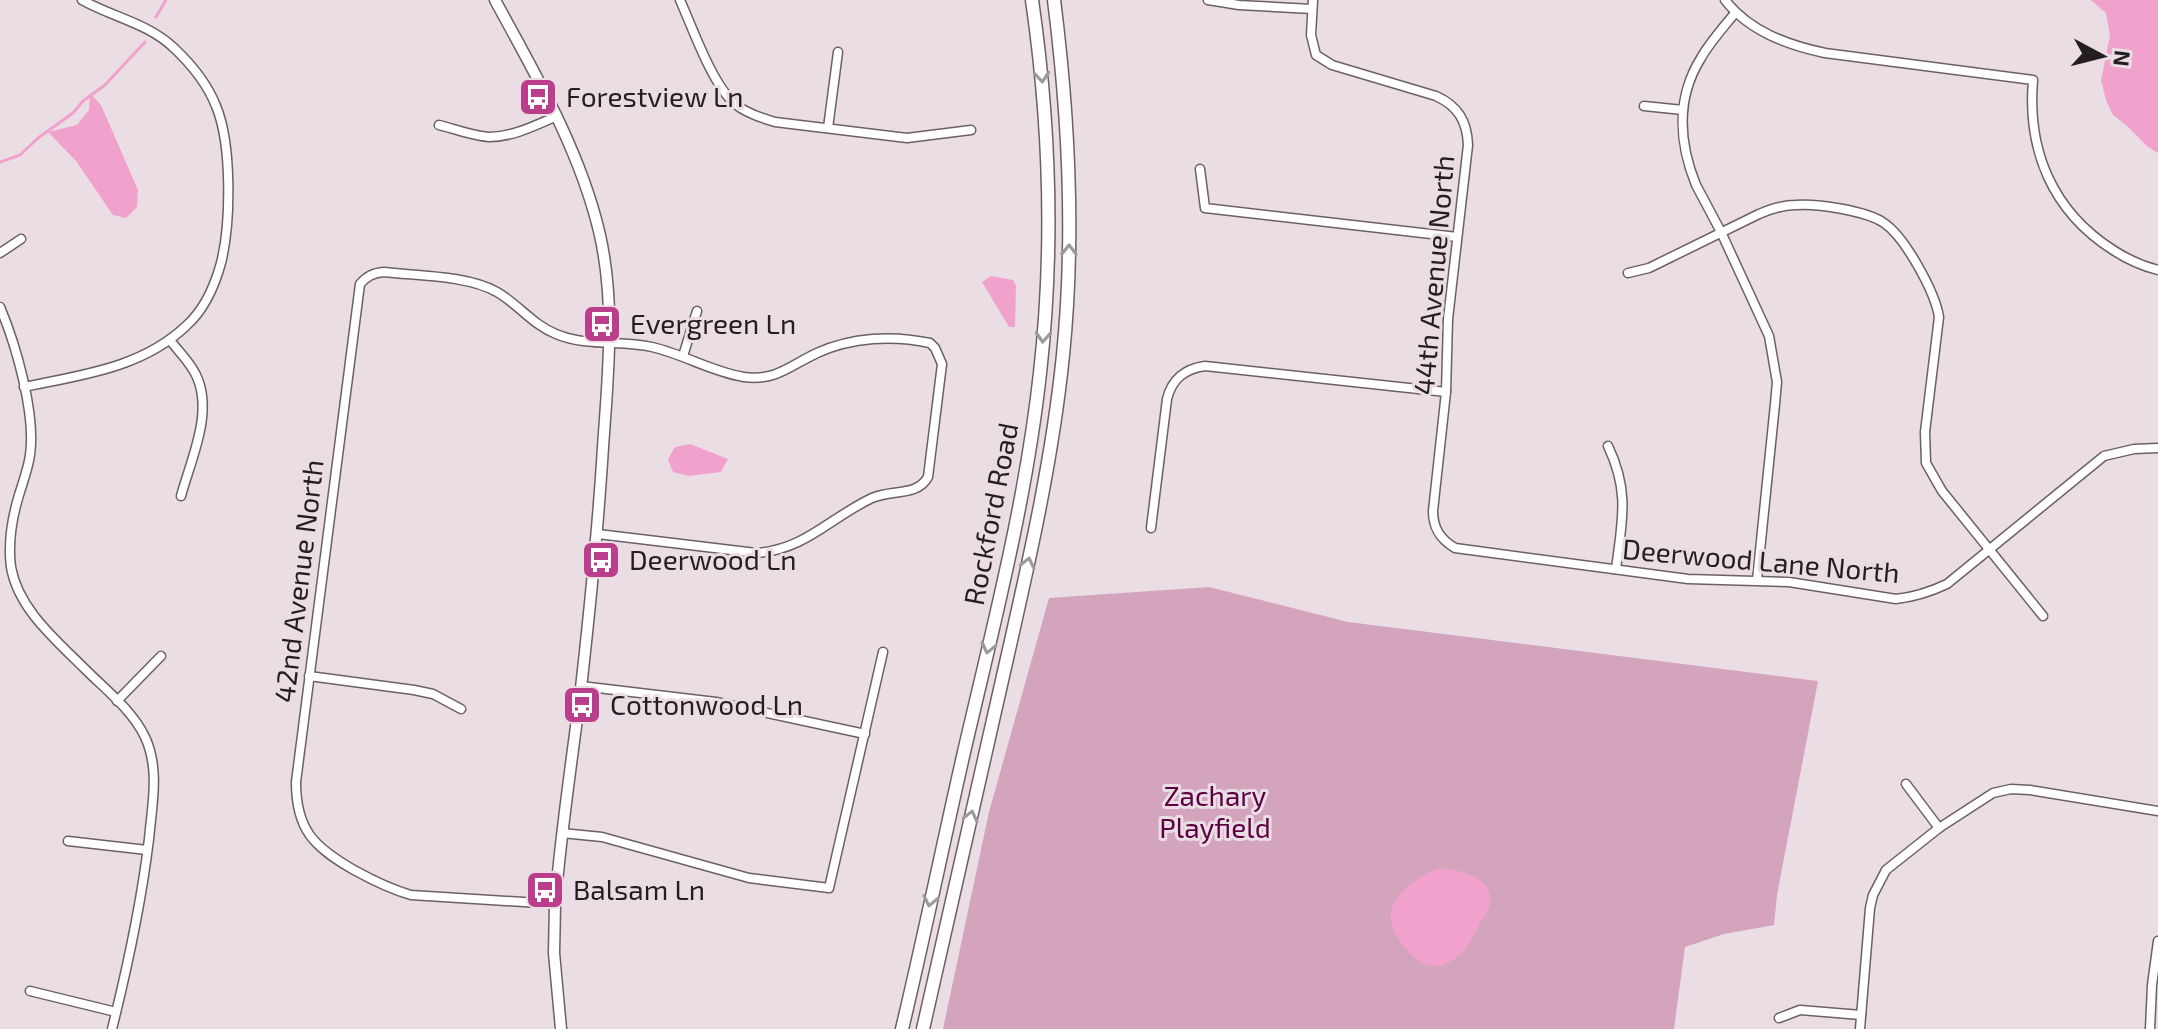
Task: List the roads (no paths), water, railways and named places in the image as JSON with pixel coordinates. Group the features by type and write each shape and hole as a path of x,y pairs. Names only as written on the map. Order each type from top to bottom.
{"main road":[{"name":"Rockford Road","path":"900,1026 1005,572 1036,405 1044,331 1048,219 1045,109 1032,0"},
{"name":"Rockford Road","path":"923,1029 1033,543 1058,399 1067,292 1069,216 1067,124 1054,0"}],"street":[{"path":"24,387 131,362 170,340 189,325 203,306 214,285 225,239 228,177 224,131 204,82 172,46 147,28 82,0"},
{"path":"495,0 557,116 582,177 599,231 610,313 598,534 555,904 554,953 561,1029"},
{"path":"680,0 716,78 736,104 754,115 775,122 907,138 971,130"},
{"path":"1208,0 1239,5 1312,4"},
{"path":"1725,0 1735,13 1781,41 1802,48 2033,80 2033,130 2039,156 2049,181 2063,203 2100,241 2123,256 2158,270"},
{"name":"44th Avenue North","path":"1312,4 1312,46 1316,55 1324,61 1447,101 1464,120 1468,132 1446,337 1446,392 1433,511"},
{"path":"1735,13 1690,78 1682,124 1688,164 1705,205 1763,320 1774,358 1777,382 1757,580"},
{"path":"828,128 838,52"},
{"path":"1644,106 1683,110"},
{"path":"439,125 488,137 503,136 557,116"},
{"path":"1200,169 1205,208 1457,237"},
{"path":"1628,273 1649,268 1759,214 1793,205 1872,216 1894,230 1937,302 1939,317 1925,432 1926,463 1942,491 2043,616"},
{"path":"0,253 21,239"},
{"name":"42nd Avenue North","path":"555,904 411,895 392,889 335,859 316,844 299,815 296,782 360,284 375,272 474,283 509,299 538,324 554,333 573,339 609,343"},
{"path":"0,307 13,341 30,414 30,456 12,521 11,568 19,592 32,614 50,634 138,724 152,756 154,791 135,933 112,1029"},
{"path":"683,356 697,311"},
{"path":"598,534 756,553 771,552 803,541 874,497 923,486 928,477 942,364 930,343 868,339 842,344 780,374 764,378 726,374 683,356 648,346 609,343"},
{"path":"170,340 195,374 203,408 181,496"},
{"path":"1151,528 1167,399 1170,387 1186,371 1205,366 1446,392"},
{"path":"1608,446 1619,470 1623,495 1616,569"},
{"name":"Deerwood Lane North","path":"1433,511 1435,529 1455,548 1688,579 1789,582 1896,599 1930,592 1947,584 2104,456 2134,449 2158,448"},
{"path":"562,833 602,837 749,878 829,888 883,652"},
{"path":"117,701 161,656"},
{"path":"309,676 433,694 461,709"},
{"path":"581,686 716,702 865,734"},
{"path":"1906,784 1939,828"},
{"path":"1860,1029 1870,908 1877,884 1886,870 1939,828 1993,793 2011,789 2158,811"},
{"path":"68,841 147,850"},
{"path":"2150,1029 2158,941"},
{"path":"30,991 116,1012"},
{"path":"1779,1018 1800,1010 1861,1015"}],"waterway":[{"path":"156,17 166,0"},
{"path":"0,162 20,155 73,113 83,101 105,85 145,42"}],"place":[{"name":"Forestview Ln","path":"538,97"},
{"name":"Evergreen Ln","path":"602,324"},
{"name":"Deerwood Ln","path":"601,560"},
{"name":"Cottonwood Ln","path":"582,705"},
{"name":"Balsam Ln","path":"545,890"}],"park label":[{"name":"Zachary Playfield","path":"1215,812"}]}
